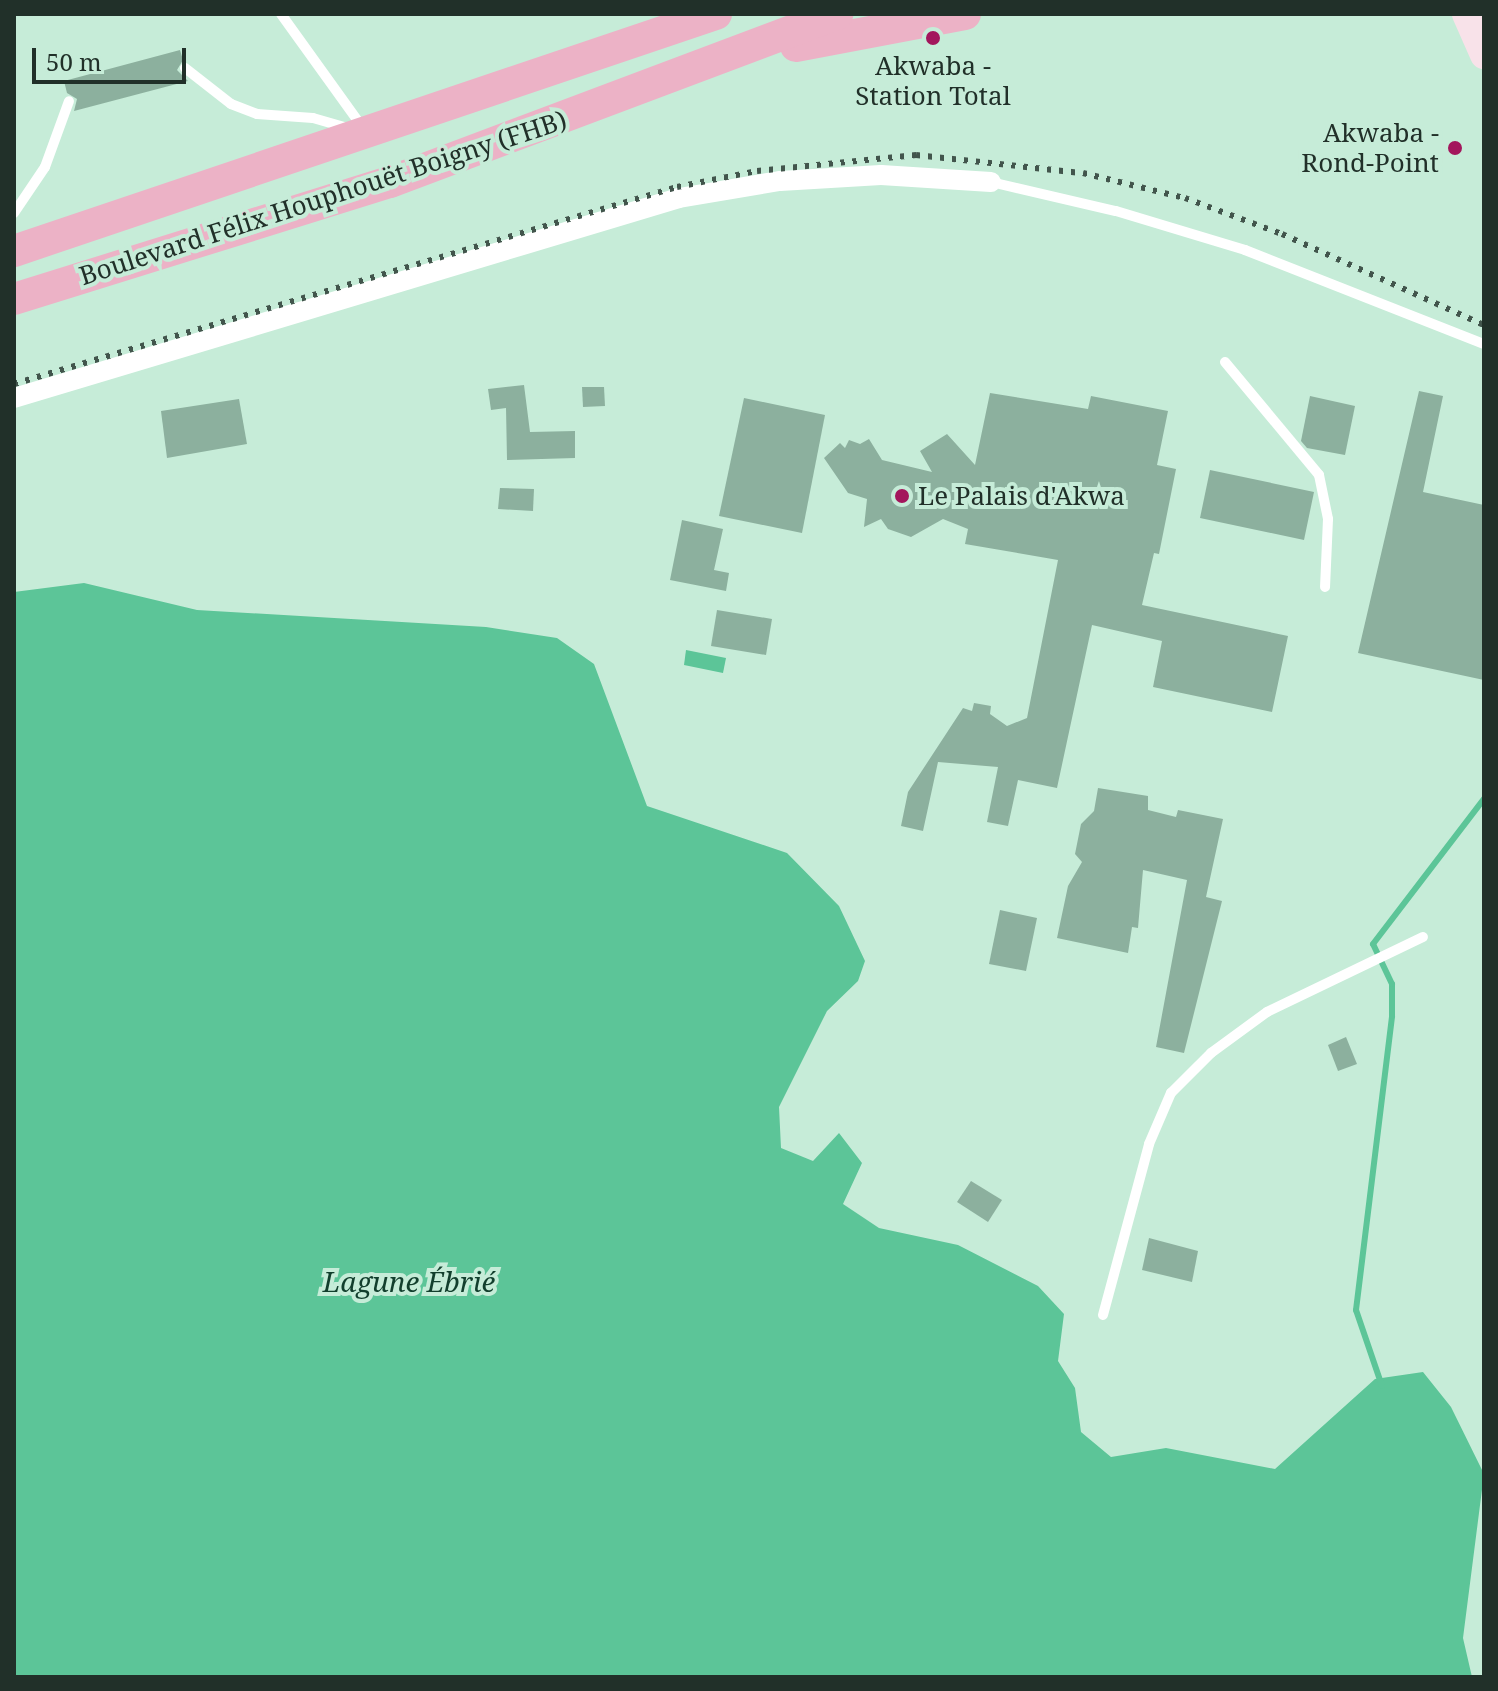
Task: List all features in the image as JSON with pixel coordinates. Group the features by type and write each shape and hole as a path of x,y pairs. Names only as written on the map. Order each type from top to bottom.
{"highway":[{"path":"722,61 838,14"},
{"path":"722,61 965,14"},
{"name":"Boulevard Félix Houphouët Boigny (FHB)","path":"14,251 713,15"},
{"name":"Boulevard Félix Houphouët Boigny (FHB)","path":"14,299 390,182 722,61"}],"main road":[{"path":"1466,14 1484,55"}],"street":[{"path":"14,398 679,198 780,181 881,175 991,182"}],"lane":[{"path":"281,14 366,133"},
{"path":"185,68 231,104 257,114 313,118 366,133"},
{"path":"14,213 45,167 69,101"},
{"path":"991,182 1116,211 1245,250 1484,344"},
{"path":"1225,362 1319,475 1328,519 1325,587"},
{"path":"1103,1315 1149,1144 1171,1093 1234,1034 1314,985 1423,937"}],"water":[{"name":"Lagune Ébrié","path":"84,583 197,610 486,627 557,638 594,664 647,806 787,853 839,906 865,961 858,981 827,1011 779,1107 781,1148 813,1161 839,1133 862,1163 843,1204 879,1228 958,1245 1038,1286 1064,1314 1058,1361 1075,1388 1081,1432 1111,1457 1166,1448 1275,1469 1375,1379 1423,1372 1451,1407 1484,1474 1463,1638 1472,1677 14,1677 14,592"},
{"path":"686,650 726,658 723,673 684,665"}],"building":[{"path":"180,50 183,60 177,70 188,81 74,111 77,99 67,93 64,81"},
{"path":"524,385 530,432 575,431 575,458 507,460 506,408 491,410 488,389"},
{"path":"582,387 604,387 605,406 583,407"},
{"path":"1419,391 1443,396 1423,492 1484,505 1484,680 1358,653"},
{"path":"990,393 1088,409 1091,396 1168,411 1157,465 1176,469 1159,554 1154,553 1142,605 1288,636 1272,712 1153,687 1162,641 1092,625 1057,788 1018,780 1008,826 987,822 998,767 938,762 923,831 901,826 908,792 963,708 972,711 974,703 991,706 990,714 1007,726 1027,718 1058,560 965,544 968,529 943,519 911,537 888,529 881,519 864,527 867,499 848,493 824,458 840,443 845,448 849,440 860,444 869,439 882,460 932,472 920,451 947,434 975,465"},
{"path":"1310,396 1355,406 1345,455 1307,448 1301,441"},
{"path":"744,398 825,415 802,533 719,516"},
{"path":"239,399 247,444 167,458 161,411"},
{"path":"1210,470 1314,492 1304,540 1200,518"},
{"path":"500,488 534,489 533,511 498,509"},
{"path":"682,520 723,529 714,570 729,573 726,591 670,580"},
{"path":"717,610 772,619 766,655 711,646"},
{"path":"1098,788 1148,796 1148,810 1176,817 1178,810 1223,819 1206,897 1222,901 1184,1053 1156,1047 1187,880 1143,870 1138,928 1132,927 1128,953 1057,938 1068,886 1082,862 1075,854 1081,824 1094,811"},
{"path":"1000,910 1037,918 1026,971 989,964"},
{"path":"1346,1037 1357,1064 1338,1071 1328,1045"},
{"path":"971,1181 1002,1200 988,1222 957,1202"},
{"path":"1149,1238 1198,1251 1192,1282 1142,1270"}],"waterway":[{"path":"1382,1386 1356,1310 1392,1016 1392,984 1373,944 1484,799"}],"railway":[{"path":"14,384 677,187 757,171 916,155 1083,173 1185,198 1282,234 1484,325"}],"place":[{"name":"Akwaba - Station Total","path":"933,38"},
{"name":"Akwaba - Rond-Point","path":"1455,148"},
{"name":"Le Palais d'Akwa","path":"902,496"}]}
